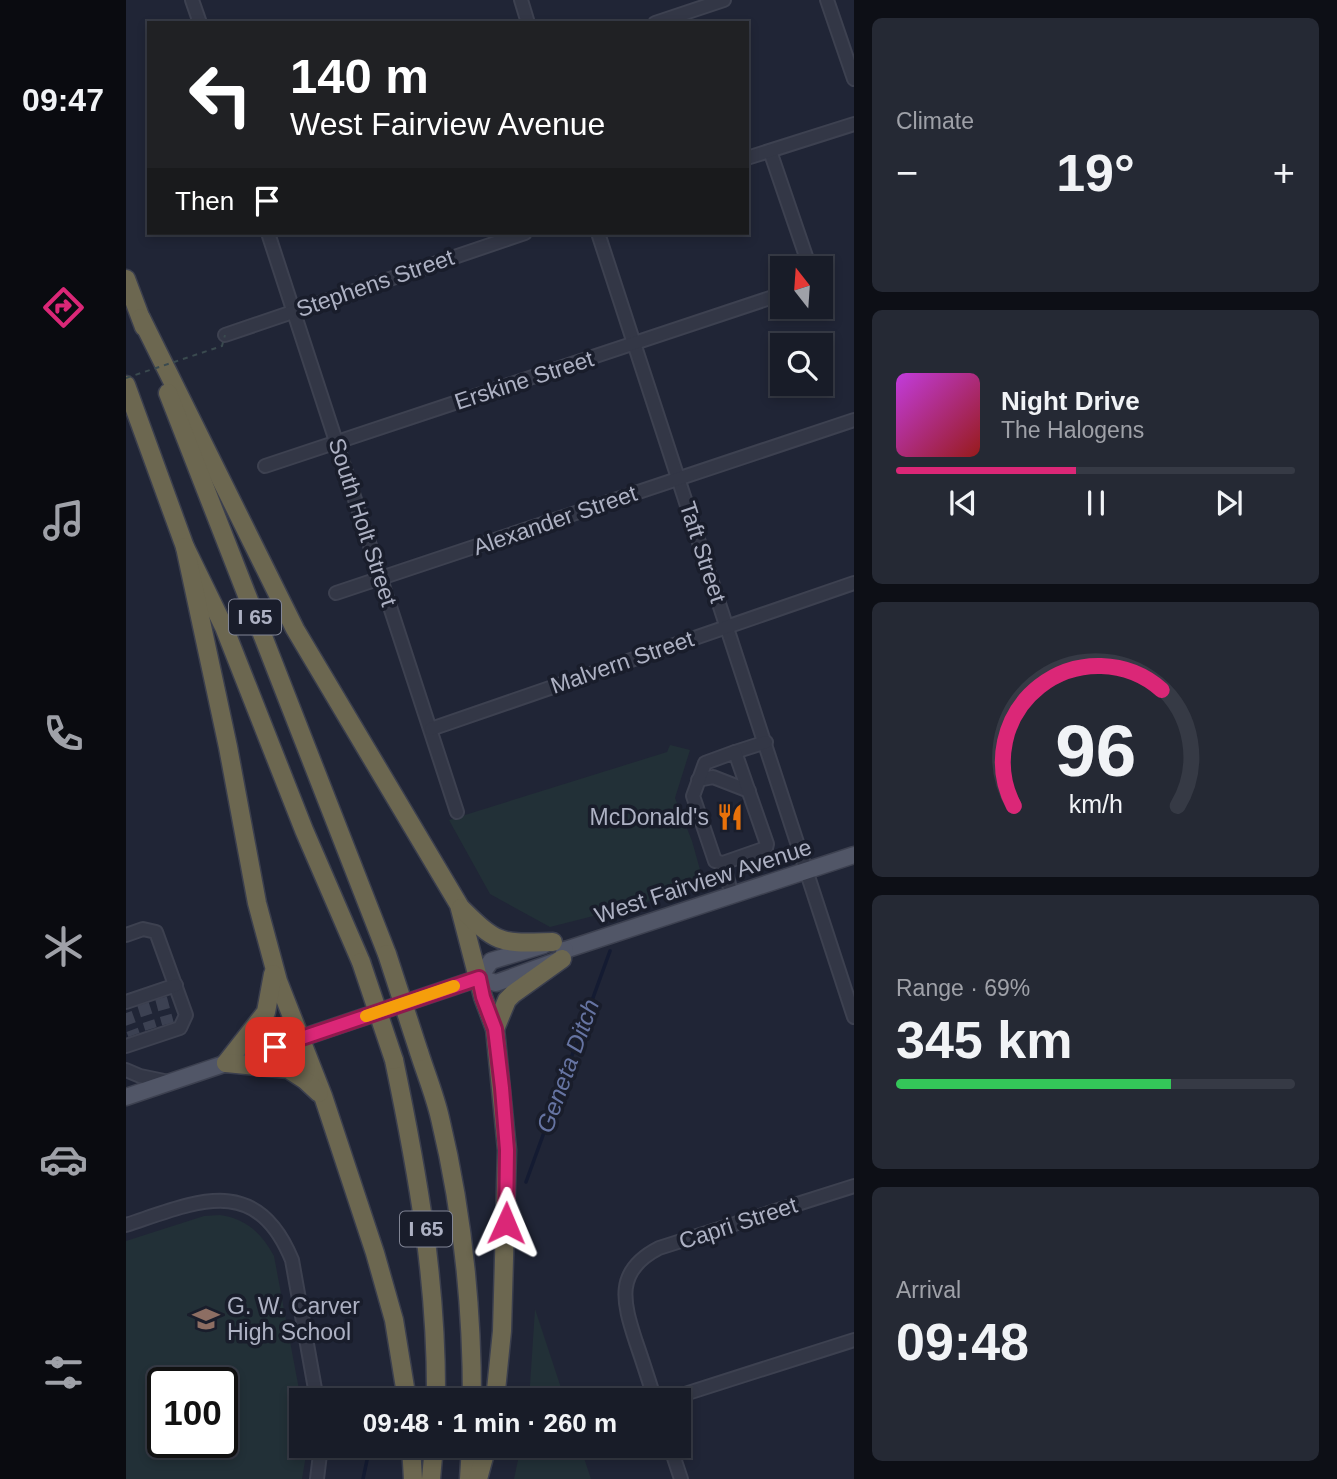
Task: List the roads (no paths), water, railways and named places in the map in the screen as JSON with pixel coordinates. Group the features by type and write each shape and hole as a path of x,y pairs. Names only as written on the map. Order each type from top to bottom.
{"highway":[{"name":"I 65","path":"126,279 189,449 387,954 440,1116 453,1181 469,1321 472,1388"},
{"path":"141,318 295,629 459,905 492,937 509,943 560,950"},
{"name":"I 65","path":"126,386 185,547 224,627 304,830 361,962 394,1060 425,1225 432,1293 436,1388"},
{"path":"185,547 228,747 257,903 273,963 323,1096 387,1294 406,1388"},
{"path":"459,905 483,997 495,1029 507,1150 502,1317 496,1388"},
{"path":"495,1029 507,1000 560,950"},
{"path":"226,1063 266,1012 272,989 273,963"},
{"path":"226,1063 288,1069 323,1096"},
{"path":"412,1458 413,1479"},
{"path":"432,1479 433,1458"},
{"path":"469,1479 470,1458"},
{"path":"478,1479 484,1458"}],"main road":[{"name":"West Fairview Avenue","path":"126,1097 479,978 491,961 560,950 854,855"}],"street":[{"path":"192,0 199,21"},
{"path":"521,0 527,21"},
{"path":"661,21 724,0"},
{"path":"827,0 853,74"},
{"path":"749,157 854,124"},
{"path":"770,151 806,256"},
{"name":"South Holt Street","path":"269,235 457,812"},
{"name":"Stephens Street","path":"225,334 519,235"},
{"name":"Taft Street","path":"599,235 854,1017"},
{"name":"Erskine Street","path":"265,467 770,297"},
{"name":"Alexander Street","path":"336,593 854,420"},
{"name":"Malvern Street","path":"431,729 854,583"},
{"path":"735,752 767,844 766,848 723,863 715,861 693,796 698,780 708,761 735,752 766,742"},
{"path":"698,780 713,777 749,791"},
{"path":"723,863 733,895"},
{"path":"126,935 143,929 156,932 186,1015 180,1028 169,1027 132,1041"},
{"path":"126,1002 142,1001 160,995 176,985"},
{"path":"126,1070 140,1076 170,1082"},
{"name":"Capri Street","path":"651,1388 625,1302 630,1273 647,1254 854,1186"},
{"path":"126,1225 193,1203 216,1199 254,1209 270,1221 284,1240 292,1260 315,1388"},
{"path":"691,1392 854,1340"},
{"path":"317,1479 320,1458"},
{"path":"674,1458 681,1479"}],"waterway":[{"name":"Geneta Ditch","path":"526,1182 610,951"},
{"name":"Geneta Ditch","path":"363,1479 367,1458"}],"tunnel":[{"path":"161,998 168,1024"},
{"path":"143,1004 151,1029"},
{"path":"126,1013 134,1035"}],"place":[{"name":"McDonald's","path":"730,817"},
{"name":"G. W. Carver High School","path":"206,1319"}]}
